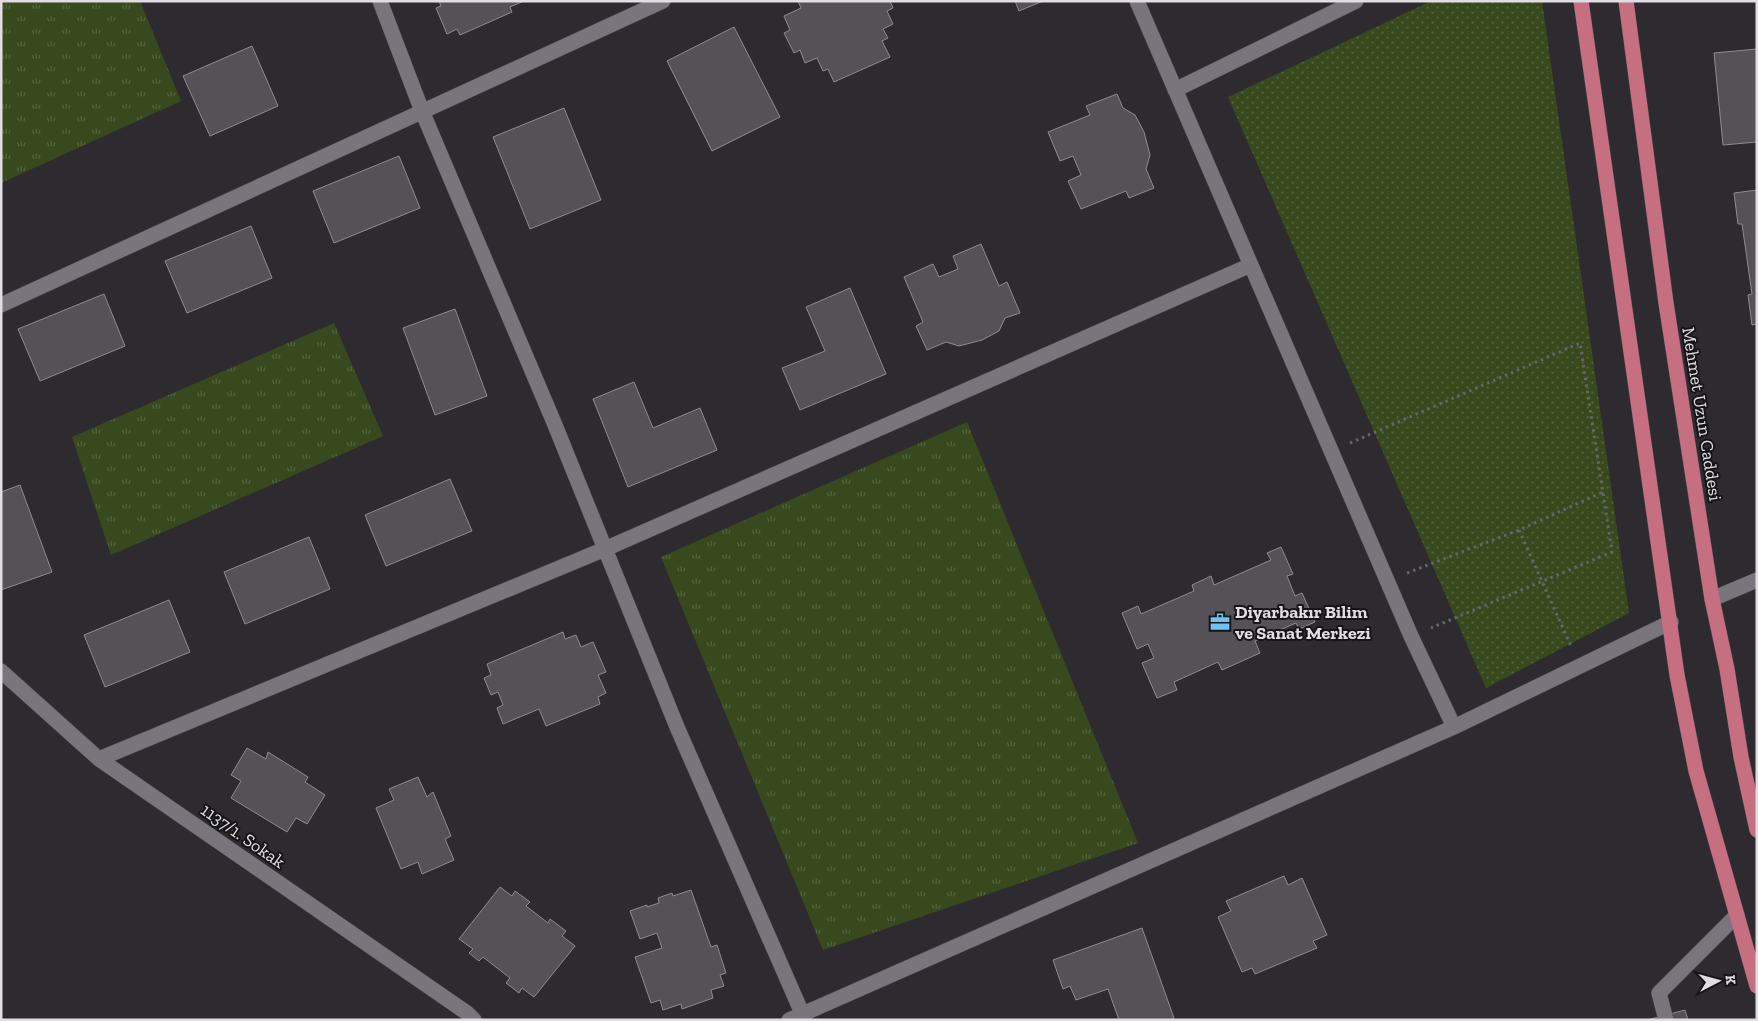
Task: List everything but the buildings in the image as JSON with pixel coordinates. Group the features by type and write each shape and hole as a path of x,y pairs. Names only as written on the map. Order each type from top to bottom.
{"main road":[{"path":"1581,1 1671,622 1677,675 1696,771 1757,986"},
{"name":"Mehmet Uzun Caddesi","path":"1626,1 1666,303 1712,598 1727,669 1741,757 1757,830"}],"street":[{"path":"380,1 422,111 555,425 677,727 799,1018 1454,727 1671,622"},
{"path":"1,305 663,1"},
{"path":"1137,1 1411,636 1454,727"},
{"path":"1175,90 1356,1"},
{"path":"99,759 605,549 1251,265"},
{"path":"1712,598 1757,580"},
{"name":"1137/1. Sokak","path":"1,671 99,759 467,1013 474,1020"},
{"path":"1666,1020 1659,993 1737,915"}],"path":[{"path":"1332,452 1580,343 1612,552 1411,636"},
{"path":"1387,581 1519,530 1603,492"},
{"path":"1519,530 1579,665"}],"green space":[{"path":"1,1 140,1 181,101 1,183"},
{"path":"1431,1 1542,1 1629,613 1486,688 1228,97"},
{"path":"334,323 383,436 111,555 72,437"},
{"path":"967,422 1138,843 823,950 661,557"}],"place":[{"name":"Diyarbakır Bilim ve Sanat Merkezi","path":"1220,622"}]}
